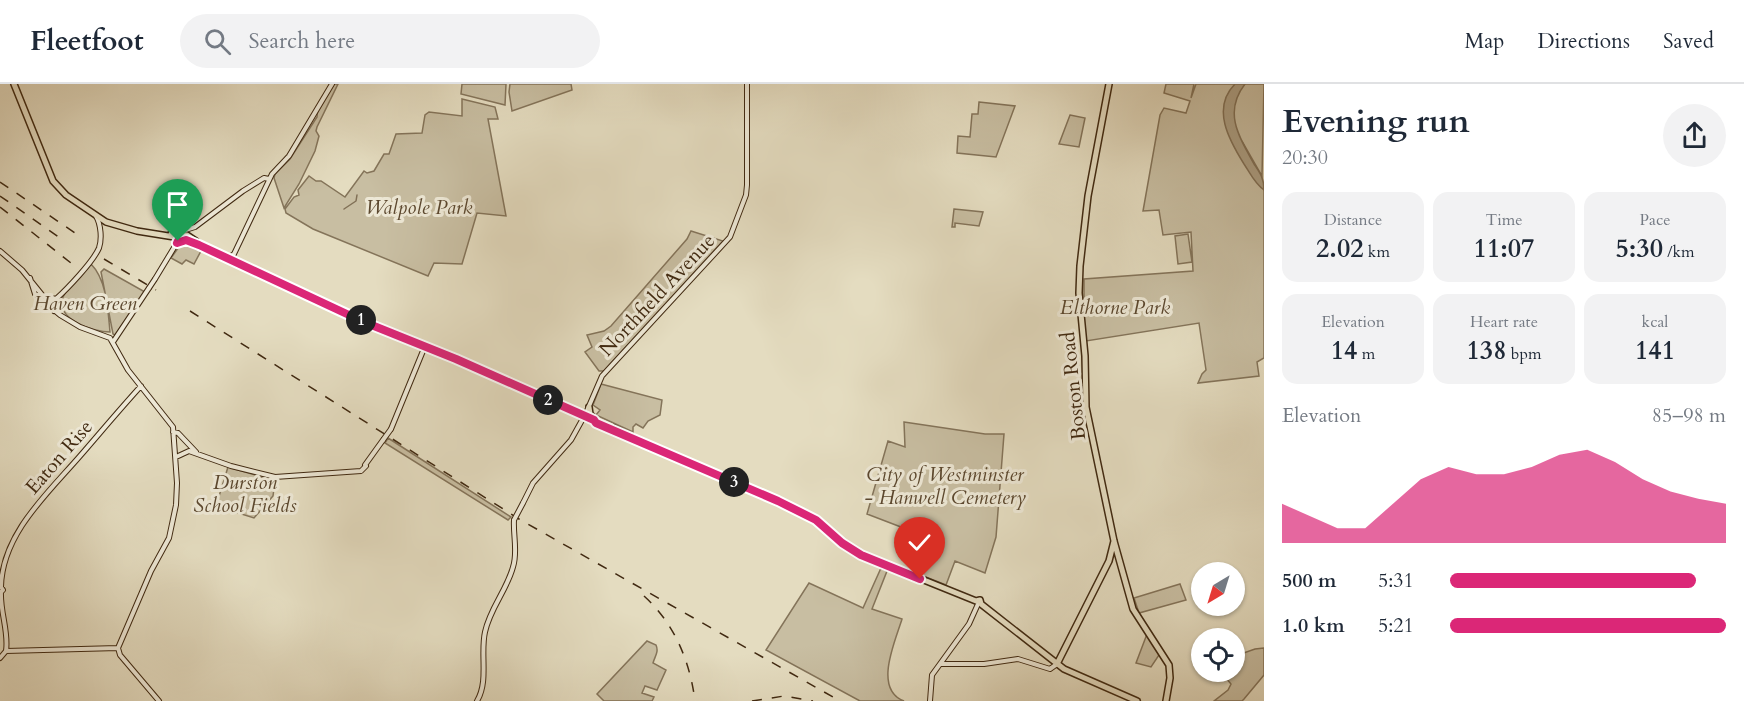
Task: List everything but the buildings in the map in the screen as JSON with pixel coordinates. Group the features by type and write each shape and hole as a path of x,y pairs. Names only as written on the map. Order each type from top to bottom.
{"main road":[{"path":"235,262 234,254 269,179 289,156 332,84"},
{"name":"Northfield Avenue","path":"477,701 483,686 482,651 485,629 513,567 514,523 532,483 569,442 585,416 602,377 730,237 744,202 747,185 747,84"},
{"name":"Boston Road","path":"1109,84 1087,202 1079,293 1085,356 1086,407 1114,541 1134,612 1168,663 1170,678 1166,701"},
{"path":"15,85 54,182 62,192 106,222 136,231 195,243 295,290 595,420"},
{"path":"112,340 155,279 176,238 243,191 264,178 269,179"},
{"path":"0,250 30,278 42,296 56,299 99,248 100,230 96,215"},
{"path":"100,230 106,222"},
{"path":"176,238 187,235 192,228"},
{"path":"187,235 195,243"},
{"path":"227,258 234,254"},
{"path":"30,278 35,294 48,306 80,327 105,334 112,340 122,362 173,427 177,494 174,521 169,538 151,571 118,648 120,655 159,701"},
{"path":"48,306 47,302 50,299"},
{"path":"56,299 63,316"},
{"path":"54,310 60,307"},
{"path":"173,432 178,433 190,450 196,453 231,466 276,477 361,471 391,429 425,346"},
{"name":"Eaton Rise","path":"6,651 7,641 0,606 0,590 7,556 15,539 33,510 141,386"},
{"path":"589,407 590,414 596,423 778,501 816,520 850,549 882,565 978,603 1057,664 1072,673 1137,701"},
{"path":"176,457 190,450"},
{"name":"Boston Road","path":"1057,664 1109,561 1114,541"},
{"path":"1109,561 1115,557 1120,560"},
{"path":"930,701 932,675 969,624 978,603"},
{"path":"0,658 6,651 118,648"},
{"path":"948,656 948,661 952,665"},
{"path":"941,664 984,664 1018,659 1050,669 1057,664"}],"green space":[{"path":"334,84 338,84 317,127 316,131 319,136 315,151 284,208 274,178 275,174 290,159 317,117 318,108"},
{"path":"462,84 506,84 505,105 461,94"},
{"path":"510,84 571,84 572,90 512,111"},
{"name":"Elthorne Park","path":"1166,84 1194,84 1191,98 1196,84 1264,84 1262,176 1242,141 1264,186 1264,358 1257,362 1259,376 1198,383 1206,370 1199,323 1086,341 1084,279 1193,271 1191,232 1163,235 1159,210 1143,211 1160,115 1164,108 1186,113 1190,101 1164,93"},
{"name":"Walpole Park","path":"462,99 495,107 498,119 488,119 506,216 477,213 462,264 434,263 428,276 313,229 286,213 285,209 294,197 299,195 298,190 309,176 345,197 364,171 367,173 374,171 384,154 389,154 396,134 422,133 425,115 429,112 462,116"},
{"path":"979,102 1015,106 996,157 957,153 958,136 970,137 972,114 978,114"},
{"path":"1070,115 1085,118 1079,147 1059,144"},
{"path":"954,209 983,212 979,226 955,223 955,227 952,227"},
{"path":"691,231 723,241 604,371 599,371 585,352 592,347 587,335 604,331 611,326 687,239"},
{"path":"1188,234 1192,262 1178,264 1175,236"},
{"path":"181,244 201,251 194,264 186,260 182,264 171,258"},
{"name":"Haven Green","path":"91,264 104,287 110,332 95,330 78,323 70,318 62,305 65,293"},
{"name":"Haven Green","path":"104,269 145,292 115,335 101,272"},
{"path":"601,384 662,400 660,415 648,421 643,428 636,424 633,432 596,415 600,410 593,405"},
{"name":"City of Westminster - Hanwell Cemetery","path":"904,422 985,434 1004,434 996,537 985,573 955,561 946,585 913,572 927,537 867,514 888,441 905,447"},
{"path":"388,438 511,517 508,520 385,443"},
{"name":"Durston School Fields","path":"228,467 275,481 273,496 254,518 216,506"},
{"path":"881,568 887,571 872,609 902,619 891,652 888,676 895,695 904,701 860,701 766,650 809,583 863,608"},
{"path":"1180,584 1186,600 1139,613 1134,598"},
{"path":"1147,634 1161,652 1151,667 1136,663"},
{"path":"647,641 657,647 653,663 666,670 657,690 645,686 642,693 654,697 652,701 604,701 597,694"},
{"path":"1264,648 1264,675 1242,701 1214,701 1228,690 1231,684 1229,682 1245,682 1245,652"}],"shaded area":[{"path":"1235,84 1245,84 1238,94 1234,114 1239,134 1261,176 1264,190 1255,182 1238,155 1225,124 1224,103"}],"waterway":[{"path":"344,209 356,201 357,195"}],"railway":[{"path":"0,182 81,237"},
{"path":"0,196 60,238"},
{"path":"0,207 71,263"},
{"path":"104,259 156,290"},
{"path":"190,311 519,519 840,701"},
{"path":"644,596 664,618 679,644 685,657 695,701"},
{"path":"752,701 784,696 813,701"}],"route":[{"path":"178,241 177,243 183,240 190,241 364,322 456,359 594,420 596,423 778,501 816,520 850,549 882,565 920,579"}]}
